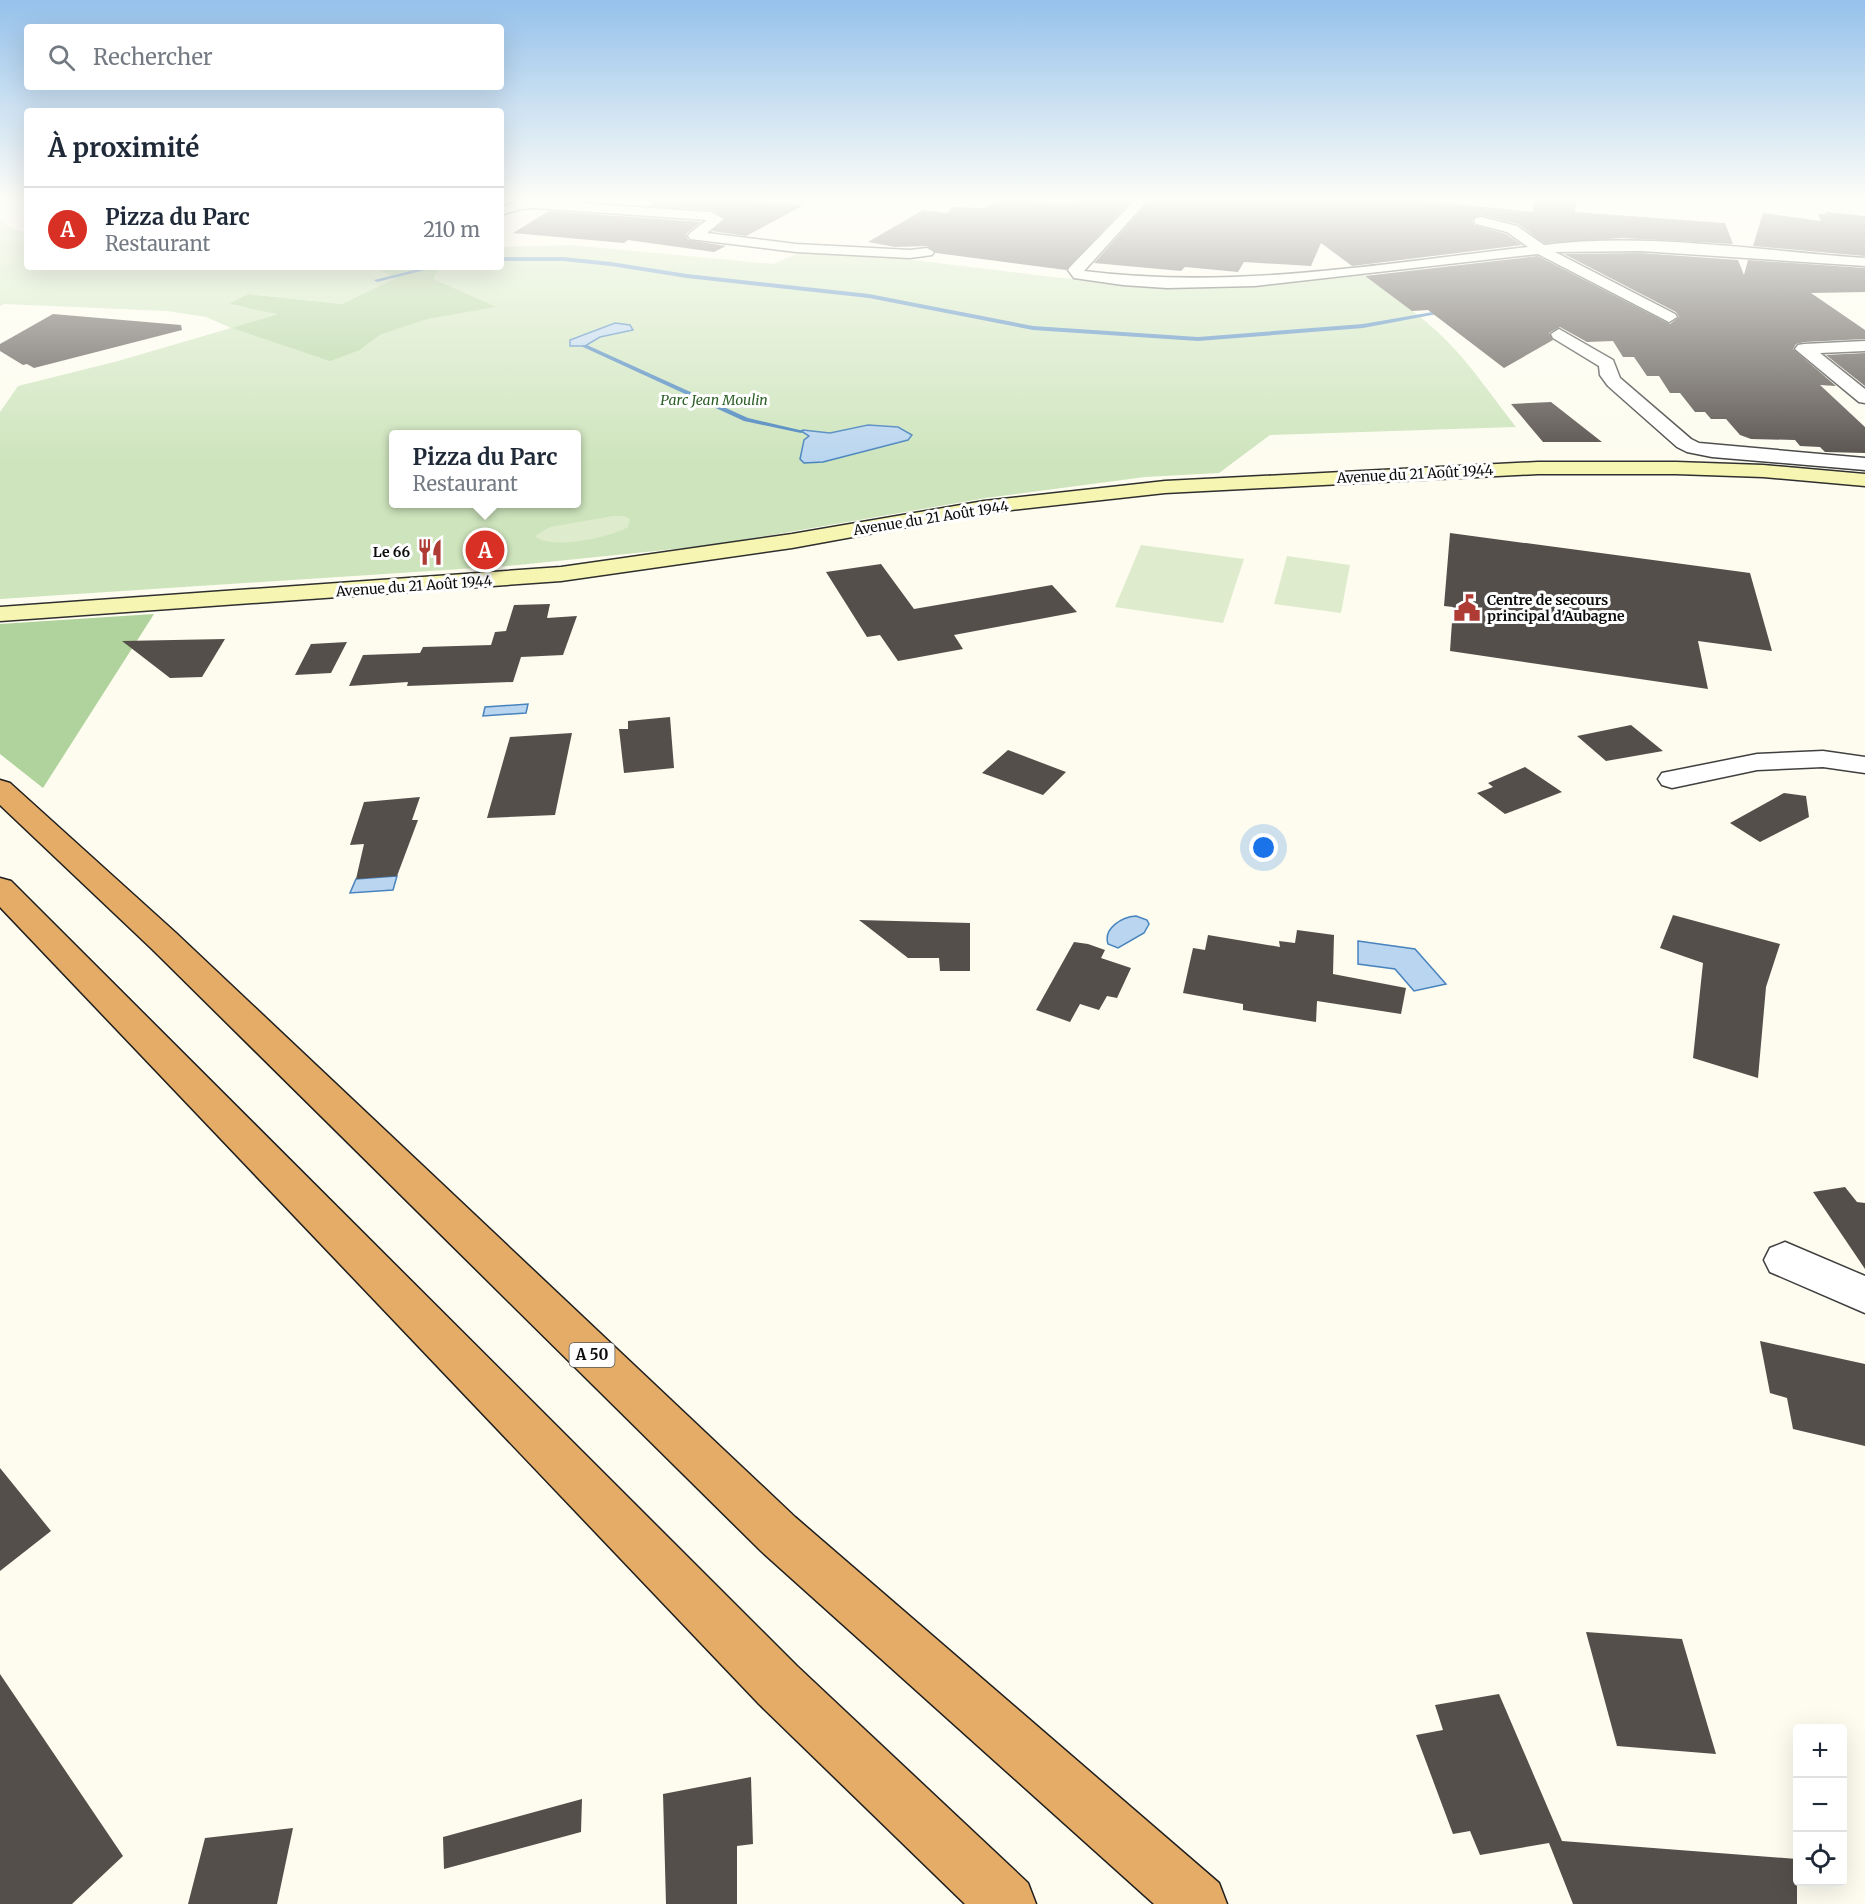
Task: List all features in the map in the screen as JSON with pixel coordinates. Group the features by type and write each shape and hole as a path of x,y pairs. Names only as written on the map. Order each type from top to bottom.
{"highway":[{"name":"A 50","path":"0,789 164,941 778,1534 1198,1904"},
{"path":"0,888 778,1685 1007,1904"}],"main road":[{"name":"Avenue du 21 Août 1944","path":"0,614 561,574 792,541 984,507 1165,488 1538,468 1717,470 1865,480"}],"street":[{"path":"1608,287 1669,317"},
{"path":"1559,334 1607,364 1609,375 1614,382 1684,443 1714,458 1717,470"},
{"path":"1865,346 1804,349 1865,398"},
{"path":"1702,450 1865,464"},
{"path":"1672,779 1757,762 1823,759 1865,765"},
{"path":"1785,1260 1865,1295"}],"green space":[{"name":"Parc Jean Moulin","path":"0,287 378,287 342,304 248,294 231,305 279,313 234,328 360,350 380,335 428,319 495,307 451,287 1379,287 1416,314 1456,350 1516,427 1270,435 1219,473 1145,477 986,498 714,545 507,566 0,599 0,412 18,386 118,361 231,328 206,317 167,311 4,304 0,306"},
{"path":"378,287 451,287 496,307 428,319 380,335 360,350 330,361 232,328 277,314 229,304 248,294 342,304"},
{"path":"624,516 630,519 628,527 609,535 581,541 554,542 535,536 550,527"},
{"path":"1141,545 1244,559 1223,623 1115,607"},
{"path":"1287,556 1350,565 1341,613 1274,604"},
{"path":"154,614 43,788 0,754 0,624"}],"water":[{"path":"615,323 630,325 633,330 600,337 585,346 570,346 570,340"},
{"path":"868,425 898,427 912,435 908,440 823,462 804,463 800,459 804,440 809,436 801,431 803,430 830,433"},
{"path":"528,704 526,713 483,716 485,707"},
{"path":"397,876 393,890 350,893 356,879"},
{"path":"1136,916 1147,920 1149,924 1144,933 1118,948 1108,944 1108,933 1115,924"},
{"path":"1358,941 1415,949 1446,984 1414,991 1395,969 1358,964"}],"building":[{"path":"1380,287 1598,287 1670,324 1679,317 1676,312 1627,287 1865,287 1865,292 1811,293 1865,330 1865,339 1804,342 1796,344 1793,349 1836,386 1820,385 1865,427 1865,453 1825,452 1820,447 1800,446 1795,440 1751,439 1740,435 1726,419 1711,419 1705,412 1695,412 1680,393 1670,393 1659,376 1647,376 1634,357 1623,357 1613,341 1587,342 1560,327 1549,333 1553,340 1504,368 1428,310 1412,311"},
{"path":"53,314 181,325 182,330 34,368 27,364 23,365 0,351 0,344"},
{"path":"1865,353 1865,386 1826,355"},
{"path":"1551,402 1602,442 1543,442 1511,404"},
{"path":"1450,533 1750,573 1772,651 1698,641 1708,689 1450,651 1453,607 1444,606"},
{"path":"881,564 914,609 1052,585 1077,612 954,635 963,649 898,661 880,635 867,637 826,572"},
{"path":"550,604 547,618 577,616 563,655 521,657 513,682 407,686 408,682 349,686 363,655 420,653 423,647 491,645 495,632 506,631 514,605"},
{"path":"225,639 202,677 170,678 122,641"},
{"path":"347,642 331,673 295,675 311,644"},
{"path":"670,717 674,768 624,773 619,729 628,729 628,721"},
{"path":"1631,725 1663,751 1606,761 1577,736"},
{"path":"572,733 555,815 487,818 510,737"},
{"path":"1008,750 1066,772 1043,795 982,773"},
{"path":"1525,767 1562,792 1505,814 1477,793 1493,787 1488,783"},
{"path":"1784,793 1806,796 1809,817 1760,842 1730,823"},
{"path":"420,797 412,820 418,820 397,876 356,879 364,844 350,845 364,802"},
{"path":"1673,915 1780,944 1766,987 1758,1078 1693,1058 1703,963 1660,948"},
{"path":"859,920 970,923 970,971 940,971 939,958 908,958"},
{"path":"1297,930 1334,935 1333,974 1406,988 1401,1014 1317,1001 1316,1022 1243,1010 1243,1004 1183,993 1193,948 1205,950 1208,935 1280,947 1279,941 1295,943"},
{"path":"1074,942 1105,950 1101,958 1131,968 1117,998 1107,996 1099,1010 1080,1004 1070,1022 1036,1010"},
{"path":"1845,1187 1857,1202 1865,1203 1865,1269 1813,1192"},
{"path":"1760,1341 1865,1364 1865,1446 1793,1429 1787,1398 1770,1393"},
{"path":"0,1468 51,1531 0,1571"},
{"path":"1586,1632 1682,1639 1716,1754 1617,1746"},
{"path":"0,1674 123,1856 72,1904 0,1904"},
{"path":"1499,1694 1562,1841 1793,1859 1793,1886 1797,1886 1797,1904 1573,1904 1549,1843 1480,1855 1470,1831 1453,1834 1416,1735 1443,1730 1435,1705"},
{"path":"751,1777 753,1844 737,1846 737,1904 666,1904 663,1794"},
{"path":"582,1799 581,1832 444,1869 443,1837"},
{"path":"293,1828 277,1904 188,1904 205,1838"}],"waterway":[{"path":"786,287 869,296 1033,328 1198,339 1363,326 1450,311"},
{"path":"585,346 746,420 801,431"}],"place":[{"name":"Pizza du Parc","path":"485,550"},
{"name":"Le 66","path":"430,552"},
{"name":"Centre de secours principal d'Aubagne","path":"1467,608"}]}
